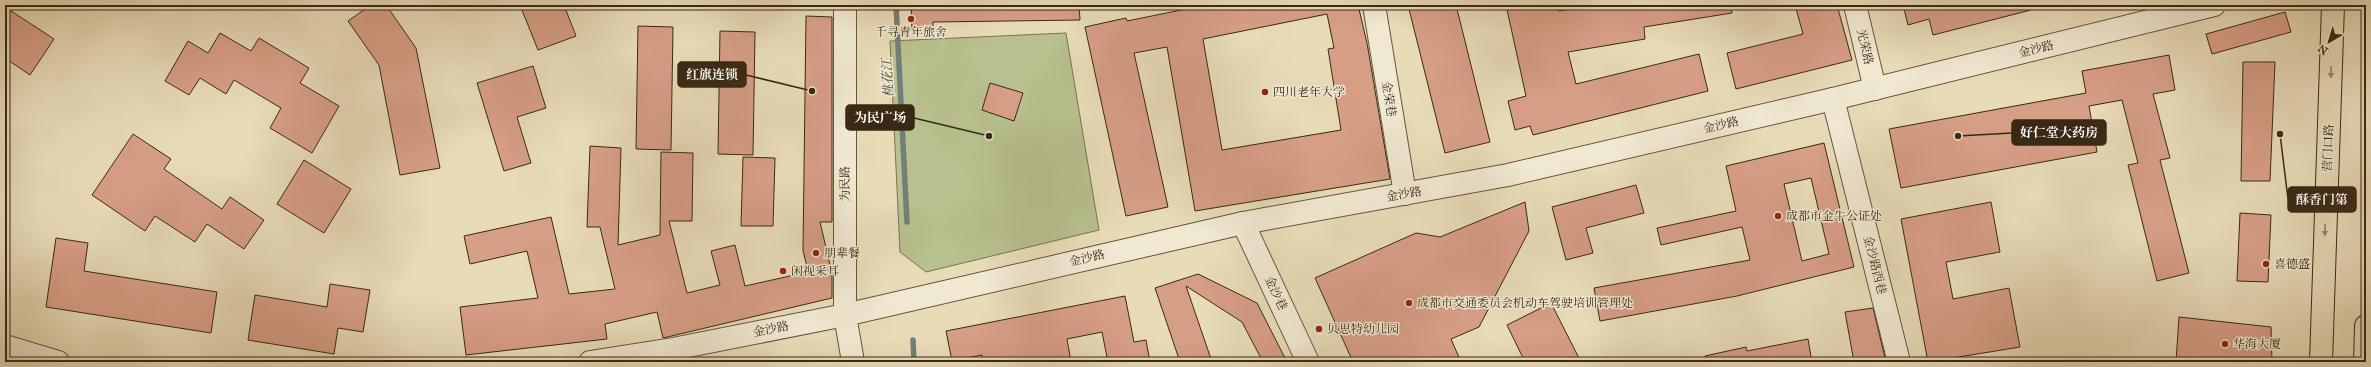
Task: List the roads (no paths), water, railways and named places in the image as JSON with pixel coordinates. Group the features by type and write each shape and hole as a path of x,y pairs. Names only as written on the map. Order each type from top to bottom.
{"highway":[{"name":"营门口路","path":"2321,362 2333,5"},
{"path":"2365,362 2366,326"}],"street":[{"name":"为民路","path":"845,5 845,315 853,362"},
{"name":"金荣巷","path":"1374,5 1405,194"},
{"name":"光荣路","path":"1855,5 1875,89"},
{"name":"金沙路","path":"590,362 673,349 845,315 1243,223 1508,175 1834,99 2214,5"},
{"name":"金沙路西巷","path":"1834,99 1899,362"},
{"name":"金沙巷","path":"1243,223 1308,362"},
{"path":"5,346 58,362"}],"waterway":[{"name":"桃花江","path":"896,5 907,222"},
{"name":"桃花江","path":"913,340 914,362"}],"place":[{"name":"千寻青年旅舍","path":"911,19"},
{"name":"红旗连锁","path":"812,91"},
{"name":"四川老年大学","path":"1265,92"},
{"name":"酥香门第","path":"2280,134"},
{"name":"为民广场","path":"989,136"},
{"name":"好仁堂大药房","path":"1958,136"},
{"name":"成都市金牛公证处","path":"1778,216"},
{"name":"朋辈餐","path":"816,253"},
{"name":"喜德盛","path":"2266,264"},
{"name":"闲视采耳","path":"783,271"},
{"name":"成都市交通委员会机动车驾驶培训管理处","path":"1409,303"},
{"name":"贝思特幼儿园","path":"1319,329"},
{"name":"华海大厦","path":"2225,344"}]}
